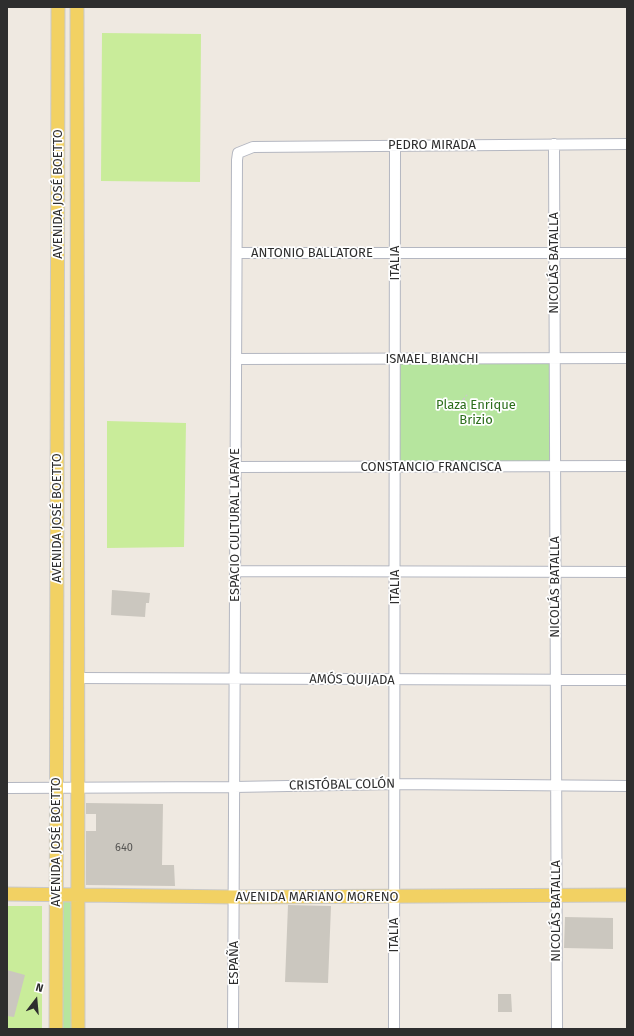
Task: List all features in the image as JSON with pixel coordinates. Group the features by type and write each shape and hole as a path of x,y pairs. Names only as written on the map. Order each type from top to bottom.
{"main road":[{"name":"AVENIDA JOSÉ BOETTO","path":"56,1029 58,7"},
{"name":"AVENIDA JOSÉ BOETTO","path":"77,7 78,1029"},
{"name":"AVENIDA MARIANO MORENO","path":"7,894 234,897 627,895"}],"street":[{"name":"NICOLÁS BATALLA","path":"554,144 557,1029"},
{"name":"PEDRO MIRADA","path":"238,153 253,147 627,144"},
{"name":"ITALIA","path":"394,1029 396,468 395,145"},
{"name":"ESPACIO CULTURAL LAFAYE","path":"234,897 238,153"},
{"name":"ANTONIO BALLATORE","path":"237,253 627,252"},
{"name":"ISMAEL BIANCHI","path":"236,359 627,358"},
{"name":"CONSTANCIO FRANCISCA","path":"236,468 627,466"},
{"path":"235,570 627,572"},
{"name":"AMÓS QUIJADA","path":"77,678 627,680"},
{"name":"CRISTÓBAL COLÓN","path":"7,788 234,787 394,784 627,786"},
{"name":"ESPAÑA","path":"233,1029 234,897"}],"path":[{"path":"464,400 467,395"},
{"path":"451,409 456,406"}],"green space":[{"path":"102,33 201,34 200,182 101,181"},
{"name":"Plaza Enrique Brizio","path":"398,361 551,361 553,465 399,465"},
{"path":"107,421 186,423 184,547 107,548"},
{"path":"58,897 75,897 75,1029 58,1029"},
{"path":"7,906 42,906 42,1029 7,1029"}],"building":[{"path":"112,590 150,593 149,603 146,603 145,617 111,615"},
{"path":"86,803 163,804 162,865 174,865 175,886 86,885 86,831 96,831 96,814 86,814"},
{"path":"288,905 331,906 328,983 285,982"},
{"path":"565,917 613,918 613,949 564,948"},
{"path":"7,970 25,975 14,1017 7,1016"},
{"path":"498,994 511,994 512,1012 498,1012"}]}
